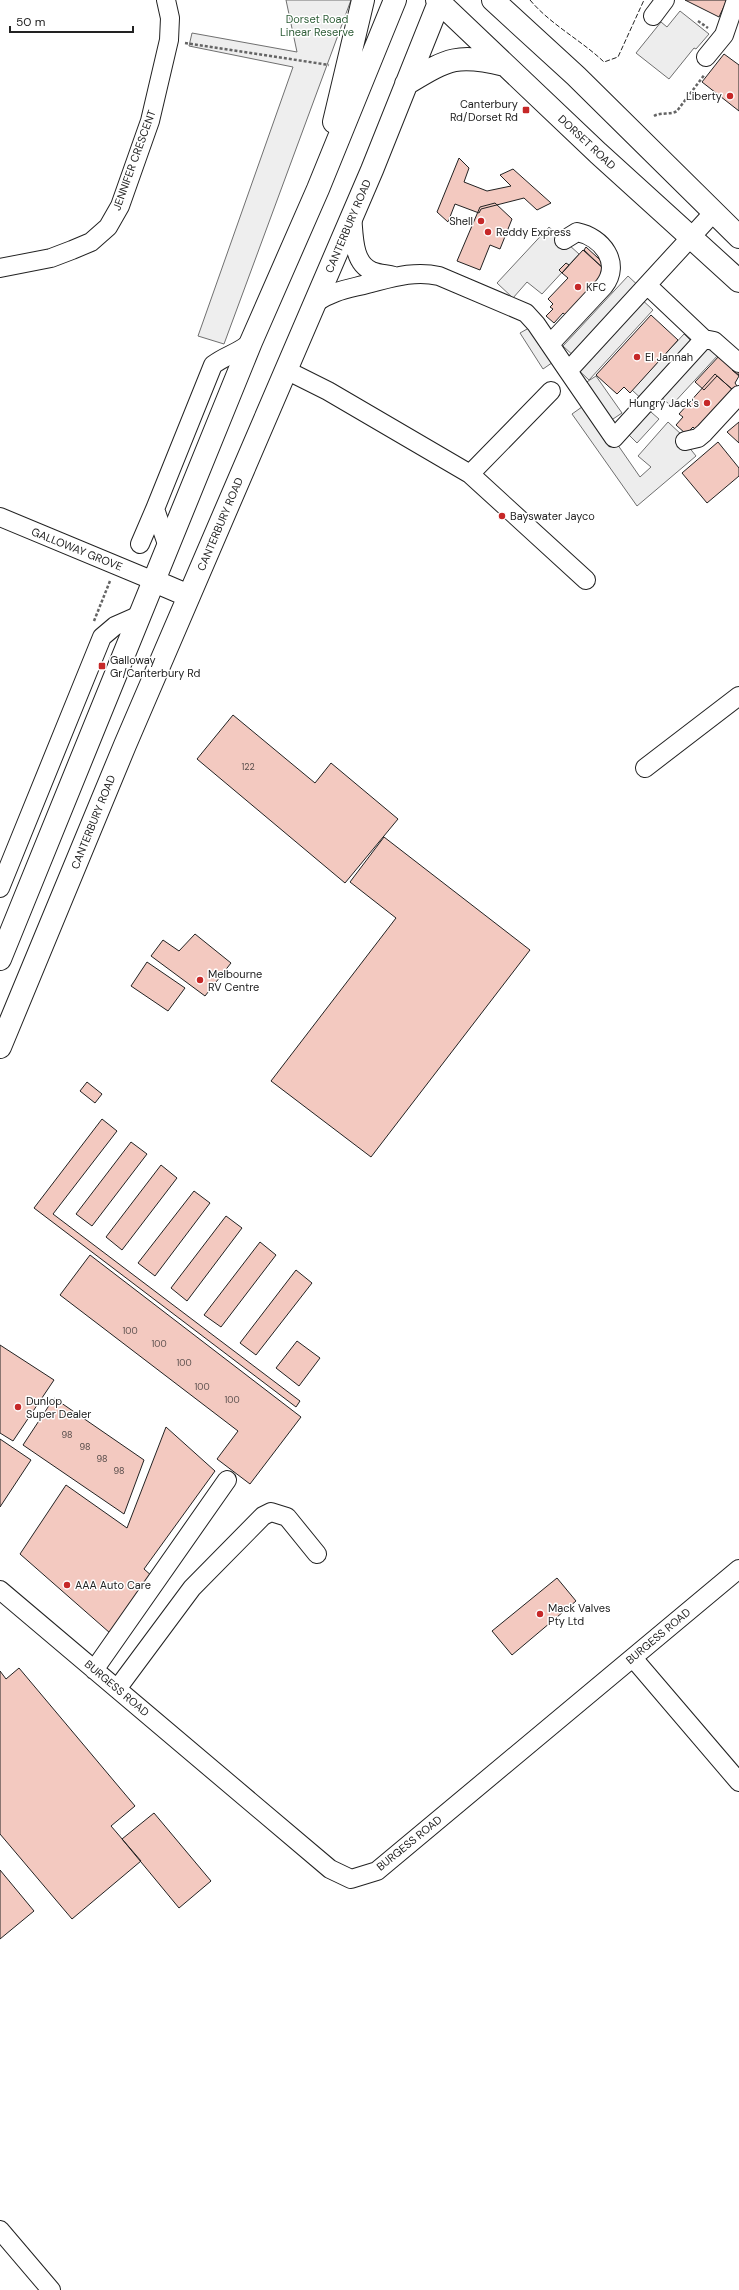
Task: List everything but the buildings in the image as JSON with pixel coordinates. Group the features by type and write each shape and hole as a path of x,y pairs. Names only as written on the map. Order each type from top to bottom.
{"main road":[{"path":"318,189 363,0"},
{"path":"0,959 252,342 318,189 395,0"},
{"path":"493,0 509,9 739,237"},
{"name":"DORSET ROAD","path":"438,1 598,153 739,280"},
{"name":"CANTERBURY ROAD","path":"0,1048 189,596 352,215 406,84 438,1"},
{"path":"406,84 446,61 463,58 478,58 506,65"},
{"path":"154,581 189,596"}],"street":[{"name":"JENNIFER CRESCENT","path":"0,268 51,258 91,242 108,227 120,206 150,121 169,40 170,18 166,0"},
{"path":"654,8 664,0"},
{"path":"708,63 724,35 736,0"},
{"path":"568,370 714,212"},
{"path":"352,215 356,252 364,266 372,272 395,276"},
{"path":"550,344 604,286 610,273 610,264 606,250 593,238 577,232 564,240"},
{"path":"315,303 327,294 339,290 395,276 426,273 439,276 514,307 526,313 534,322 614,438 704,339"},
{"path":"647,285 704,339 714,341 739,363"},
{"path":"140,544 213,365 224,356 242,351 252,342"},
{"path":"286,370 328,391 470,474 586,580"},
{"path":"470,474 551,392"},
{"path":"684,441 698,438 704,433 739,395"},
{"path":"155,509 168,547"},
{"name":"GALLOWAY GROVE","path":"0,517 154,581"},
{"path":"0,888 102,637 115,626 140,615"},
{"path":"645,768 739,696"},
{"path":"94,1670 227,1480"},
{"path":"117,1689 192,1588 264,1516 271,1512 288,1517 316,1554"},
{"name":"BURGESS ROAD","path":"0,1590 330,1869 351,1879 377,1871 739,1569"},
{"path":"633,1658 739,1782"},
{"path":"0,2230 51,2290"}],"path":[{"path":"169,40 332,65"},
{"path":"654,116 660,113 674,113 677,111 708,63"}],"green space":[{"name":"Dorset Road Linear Reserve","path":"286,0 351,0 224,344 198,336 293,67 189,46 192,33 297,52"}],"shaded area":[{"path":"680,11 709,34 696,49 694,48 669,79 636,53 661,22 667,27"},
{"path":"549,227 579,254 542,294 527,282 513,298 497,283"},
{"path":"628,276 643,290 638,296 653,310 589,380 573,365 578,360 563,346"},
{"path":"536,324 559,358 543,369 520,333"},
{"path":"684,334 697,347 703,340 719,354 671,406 656,392 646,403 632,390"},
{"path":"596,376 622,413 604,425 640,477 651,467 638,456 668,422 683,436 688,446 696,456 637,506 572,414 589,402 579,387"},
{"path":"644,406 659,419 637,443 623,429"}],"fence":[{"path":"530,0 547,17 604,62 618,57 644,0"}],"place":[{"name":"Liberty","path":"730,96"},
{"name":"Canterbury Rd/Dorset Rd","path":"526,110"},
{"name":"Shell","path":"481,221"},
{"name":"Reddy Express","path":"488,232"},
{"name":"KFC","path":"578,287"},
{"name":"El Jannah","path":"637,357"},
{"name":"Hungry Jack's","path":"707,403"},
{"name":"Bayswater Jayco","path":"502,516"},
{"name":"Galloway Gr/Canterbury Rd","path":"102,666"},
{"name":"Melbourne RV Centre","path":"200,980"},
{"name":"Dunlop Super Dealer","path":"18,1407"},
{"name":"AAA Auto Care","path":"67,1585"},
{"name":"Mack Valves Pty Ltd","path":"540,1614"}]}
